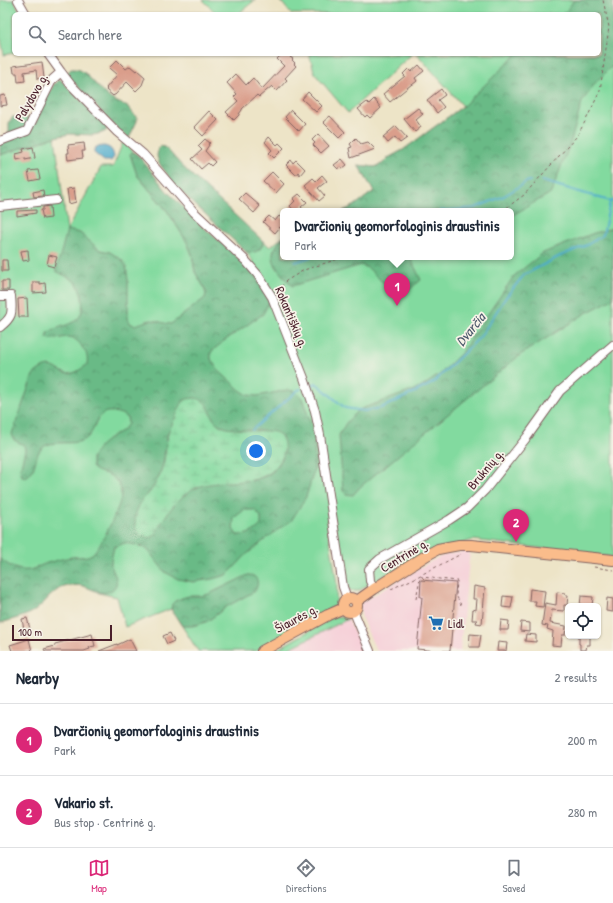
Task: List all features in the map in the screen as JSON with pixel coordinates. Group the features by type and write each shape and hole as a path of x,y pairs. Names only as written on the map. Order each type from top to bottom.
{"main road":[{"name":"Centrinė g.","path":"352,600 374,590 427,555 438,550 459,545 471,544 613,560"},
{"path":"352,600 358,607 354,612 343,613 344,601 352,600"},
{"name":"Šiaurės g.","path":"262,651 322,618 343,613"}],"street":[{"path":"18,0 25,12"},
{"name":"Rokantiškių g.","path":"49,56 71,85 117,132 143,154 194,212 245,260 258,275 272,296 304,378 315,411 320,435 342,587 352,600"},
{"name":"Palydovo g.","path":"0,141 26,131 52,80 61,72"},
{"path":"0,206 56,200"},
{"path":"0,296 11,296 12,310 11,316 0,327"},
{"name":"Bruknių g.","path":"374,590 370,581 369,569 380,559 449,520 466,508 485,490 527,437 560,391 613,345"},
{"path":"354,612 370,651"}],"path":[{"path":"506,208 524,195 577,136 600,91 609,27 603,0"},
{"path":"272,296 286,281 304,270 335,260"},
{"path":"388,590 421,576 462,553"},
{"path":"595,567 613,570"},
{"path":"421,576 424,580"},
{"path":"416,599 421,576"},
{"path":"421,576 456,581 456,595 461,605"},
{"path":"343,613 352,625 358,622"}],"shaded area":[{"path":"470,551 460,651 379,651 375,648 362,619 360,606 362,602 437,558 448,554"},
{"path":"348,619 363,651 284,651"}],"green space":[{"path":"0,0 14,0 20,12 12,12 12,53 4,55 0,39"},
{"path":"203,0 255,0 240,12 215,12"},
{"path":"280,0 613,0 613,557 473,540 415,558 358,591 352,591 347,588 333,514 327,521 337,584 336,605 256,651 198,651 171,609 125,627 117,597 99,593 93,589 81,585 67,586 57,589 36,610 0,623 0,155 55,137 67,230 101,167 113,167 123,142 135,153 132,152 130,154 137,175 168,212 187,242 192,254 195,272 204,287 206,298 253,261 245,251 253,252 260,249 263,243 262,240 270,247 280,239 280,260 514,260 514,208 350,208 374,191 358,165 375,167 382,164 388,158 403,150 463,106 419,56 601,56 601,12 289,12"},
{"path":"574,0 613,0 613,68 611,67 596,82 582,102 571,141 551,193 514,214 514,208 350,208 374,191 358,165 375,167 403,150 463,106 515,56 601,56 601,12 565,12"},
{"path":"310,56 410,56 348,113 315,74"},
{"path":"71,69 80,70 85,73 111,99 128,107 137,118 129,138 119,131 66,74"},
{"path":"60,79 107,127 106,131 93,135 70,134 55,137 0,155 0,144 5,142 9,132 9,123 12,117 24,117 34,120 54,84"},
{"path":"161,146 167,149 182,166 262,240 263,243 260,249 253,252 245,251 177,188 159,163 157,156 158,149"},
{"path":"132,152 138,155 166,190 200,224 244,263 259,282 269,302 263,314 224,341 211,352 211,359 218,370 240,390 248,395 257,396 288,390 295,391 302,398 315,442 314,471 306,497 291,521 247,554 227,575 193,582 178,579 165,572 147,549 137,545 124,543 114,547 111,566 116,579 116,585 110,591 103,593 80,585 63,587 29,614 0,623 0,559 13,567 26,570 64,558 90,555 96,550 105,536 120,503 120,488 116,480 109,475 95,470 92,467 92,457 99,447 112,436 123,430 128,424 127,417 115,412 107,412 99,417 92,432 84,440 74,443 56,443 46,445 39,451 32,471 26,477 22,476 20,470 25,450 24,445 14,440 12,434 33,375 40,369 51,366 68,374 79,371 87,365 85,351 73,338 47,338 47,333 79,318 82,308 82,296 78,286 71,279 56,271 67,230 80,233 100,250 110,252 122,260 126,266 128,280 128,318 130,323 134,325 151,320 171,324 205,298 206,294 204,287 195,272 192,254 187,242 168,212 137,175 130,154","holes":["208,407 212,418 216,422 283,457 278,466 270,474 260,478 211,483 199,486 189,491 173,506 153,537 141,501 152,490 158,480 163,466 168,433","244,510 255,510 261,517 261,525 250,533 237,535 233,529 234,518"]},
{"path":"613,228 613,299 586,313 520,355 360,487 353,495 346,494 343,491 339,435 346,423 358,410 420,388 439,375 461,353 514,276 543,253 594,233"},
{"path":"280,241 280,260 411,260 421,280 399,298 368,268 361,265 292,286 275,265 273,255"},
{"path":"195,398 201,400 209,408 214,420 221,426 231,429 271,431 278,433 284,443 283,455 279,463 271,472 261,478 212,484 189,492 178,501 164,518 153,537 148,538 140,535 136,530 136,513 141,501 150,492 159,477 164,461 168,433 182,403 187,399"},
{"path":"248,575 252,575 257,580 255,591 226,607 208,621 192,626 182,626 171,609 172,604 175,601 189,596 209,594"},
{"path":"335,616 348,619 284,651 274,651"}],"water":[{"path":"104,146 110,148 113,152 114,157 111,161 104,161 94,153 94,149 96,147"}],"building":[{"path":"280,56 291,56 290,57 295,63 294,64 296,66 285,78 287,80 277,91 272,86 259,97 257,95 242,109 234,120 226,112 238,101 234,97 237,94 227,83 236,74 246,85 253,78 262,89 284,66 277,59"},
{"path":"117,60 126,69 130,66 145,77 142,85 136,91 127,82 113,96 106,90 117,75 109,68"},
{"path":"42,62 44,78 37,79 36,70 24,72 25,81 18,82 17,73 14,73 13,66"},
{"path":"419,65 424,71 415,78 417,81 390,102 383,94 405,76 403,74 408,69 411,72"},
{"path":"441,89 445,95 438,100 444,107 437,113 427,100"},
{"path":"308,92 322,106 316,112 302,99"},
{"path":"5,95 7,105 0,106 0,96"},
{"path":"374,99 381,108 370,118 367,115 365,117 358,109 367,102 369,104"},
{"path":"418,108 423,114 416,120 421,127 415,132 404,119"},
{"path":"291,110 305,124 299,131 285,117"},
{"path":"209,111 218,120 203,136 194,127"},
{"path":"330,116 345,132 339,138 323,122"},
{"path":"396,126 407,138 400,143 395,137 388,143 383,137"},
{"path":"318,134 329,146 321,153 313,145 315,143 312,140"},
{"path":"269,137 277,145 279,143 284,148 274,158 269,153 272,150 265,142"},
{"path":"356,138 361,144 368,142 375,149 351,158 349,148 352,147 350,144"},
{"path":"205,139 210,143 205,151 215,162 211,166 208,163 201,169 192,159 202,150 198,146"},
{"path":"84,143 85,151 82,151 83,158 68,160 68,145"},
{"path":"33,147 35,158 17,160 16,154 24,152 23,149"},
{"path":"342,159 347,165 338,169 334,165"},
{"path":"291,160 293,163 296,160 305,169 300,175 298,172 296,175 286,165"},
{"path":"38,170 40,179 30,181 28,171"},
{"path":"272,172 284,184 276,193 263,181"},
{"path":"322,175 327,181 318,188 325,196 319,201 305,185 313,178 316,181"},
{"path":"74,188 76,202 69,204 67,189"},
{"path":"43,190 44,196 34,197 33,192"},
{"path":"245,193 260,206 254,213 239,199"},
{"path":"299,194 307,202 301,207 302,208 292,208 290,206 295,201 293,199"},
{"path":"50,206 51,218 43,219 41,210 43,210 43,207"},
{"path":"36,210 36,213 17,216 17,211"},
{"path":"269,216 275,221 279,216 280,217 280,227 275,233 263,222"},
{"path":"28,250 29,260 23,261 21,251"},
{"path":"49,255 57,257 54,267 47,265"},
{"path":"2,260 7,260 8,271 2,271"},
{"path":"2,281 9,281 9,290 2,290"},
{"path":"33,282 40,282 40,284 45,283 46,292 33,293"},
{"path":"27,298 28,317 19,317 18,299"},
{"name":"Lidl","path":"421,580 456,583 450,651 417,649 422,597 420,597"},
{"path":"474,586 485,588 482,624 476,623 477,620 472,620 473,609 476,610 477,599 473,599"},
{"path":"530,589 545,591 543,607 535,606 536,601 529,601"},
{"path":"557,592 568,595 567,603 564,605 564,611 552,610 550,623 565,626 565,635 562,635 561,646 552,645 553,631 547,629 548,626 542,625 545,603 556,605"},
{"path":"503,596 513,597 511,608 502,607"},
{"path":"581,596 593,597 592,603 580,603"},
{"path":"607,598 613,599 613,612 606,611"},
{"path":"27,618 30,629 24,630 22,619"},
{"path":"501,620 509,621 508,630 500,630"},
{"path":"521,622 530,623 530,632 520,631"},
{"path":"170,633 174,641 167,644 163,636"},
{"path":"92,634 95,646 89,647 90,649 84,651 45,651 44,649 55,646 55,644"},
{"path":"470,634 481,635 479,647 469,647"},
{"path":"526,634 536,635 536,642 525,641"},
{"path":"29,639 32,651 12,651 10,645"},
{"path":"130,639 136,651 99,651 117,645"},
{"path":"579,639 590,639 590,645 587,645 586,650 580,650"},
{"path":"498,642 507,643 506,651 497,651"}],"waterway":[{"path":"475,208 504,196 530,181"},
{"path":"542,181 610,201"},
{"name":"Dvarčia","path":"312,385 316,383 345,408 365,411 381,408 433,383 480,337 506,297 524,275 560,256 587,245 603,235 610,202 613,201"},
{"path":"295,262 301,260"},
{"name":"Dvarčia","path":"252,430 301,389"}],"place":[{"name":"Dvarčionių geomorfologinis draustinis","path":"397,306"},
{"name":"Vakario st.","path":"516,542"},
{"name":"Lidl","path":"436,623"}]}
